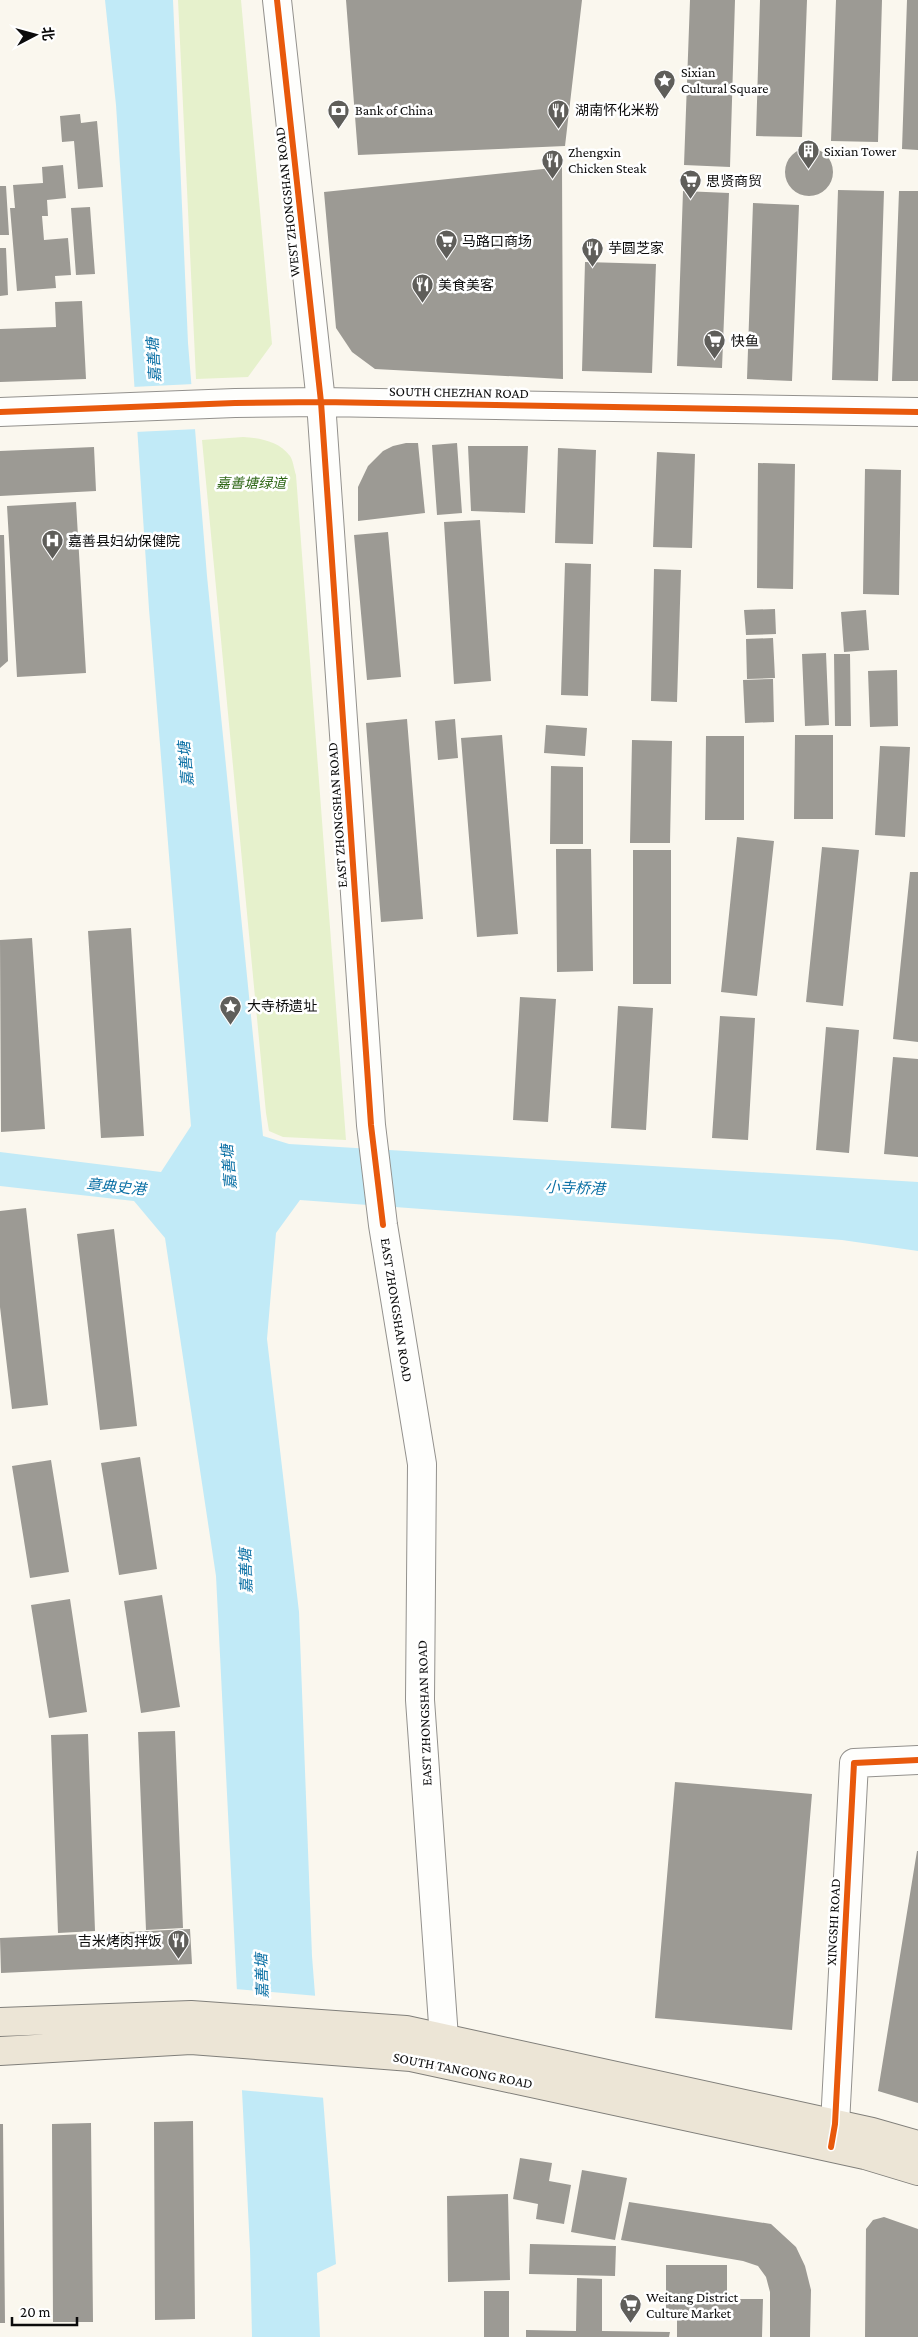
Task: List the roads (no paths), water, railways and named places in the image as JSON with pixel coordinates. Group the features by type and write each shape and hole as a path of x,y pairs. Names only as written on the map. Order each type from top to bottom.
{"main road":[{"name":"SOUTH TANGONG ROAD","path":"0,2022 191,2028 406,2030 833,2136 865,2155 918,2171"},
{"name":"SOUTH TANGONG ROAD","path":"0,2051 191,2028 411,2057 833,2136 918,2145"}],"street":[{"name":"WEST ZHONGSHAN ROAD","path":"277,0 321,402"},
{"name":"SOUTH CHEZHAN ROAD","path":"0,412 235,403 321,402 918,412"},
{"name":"EAST ZHONGSHAN ROAD","path":"321,402 371,1125 383,1226 422,1464 420,1700 444,2038"},
{"name":"XINGSHI ROAD","path":"833,2136 854,1763 918,1760"}],"water":[{"path":"105,0 173,0 188,343 207,576 263,1136 289,1144 918,1182 918,1251 842,1240 300,1200 276,1233 267,1339 299,1612 312,1956 336,2264 317,2273 320,2337 252,2337 250,2249 216,1576 165,1238 134,1201 0,1186 0,1152 161,1172 191,1126 149,609 116,105"}],"place":[{"name":"Sixian Cultural Square","path":"665,99"},
{"name":"Bank of China","path":"339,129"},
{"name":"湖南怀化米粉","path":"559,129"},
{"name":"Sixian Tower","path":"808,170"},
{"name":"Zhengxin Chicken Steak","path":"552,179"},
{"name":"思贤商贸","path":"690,200"},
{"name":"马路口商场","path":"446,260"},
{"name":"芋圆芝家","path":"592,267"},
{"name":"美食美客","path":"422,304"},
{"name":"快鱼","path":"715,360"},
{"name":"嘉善县妇幼保健院","path":"52,560"},
{"name":"大寺桥遗址","path":"231,1025"},
{"name":"吉米烤肉拌饭","path":"178,1960"},
{"name":"Weitang District Culture Market","path":"630,2324"}],"water label":[{"name":"嘉善塘","path":"154,360"},
{"name":"嘉善塘","path":"186,764"},
{"name":"嘉善塘","path":"229,1167"},
{"name":"章典史港","path":"116,1187"},
{"name":"小寺桥港","path":"575,1188"},
{"name":"嘉善塘","path":"246,1571"},
{"name":"嘉善塘","path":"262,1976"}],"park label":[{"name":"嘉善塘绿道","path":"251,483"}]}
